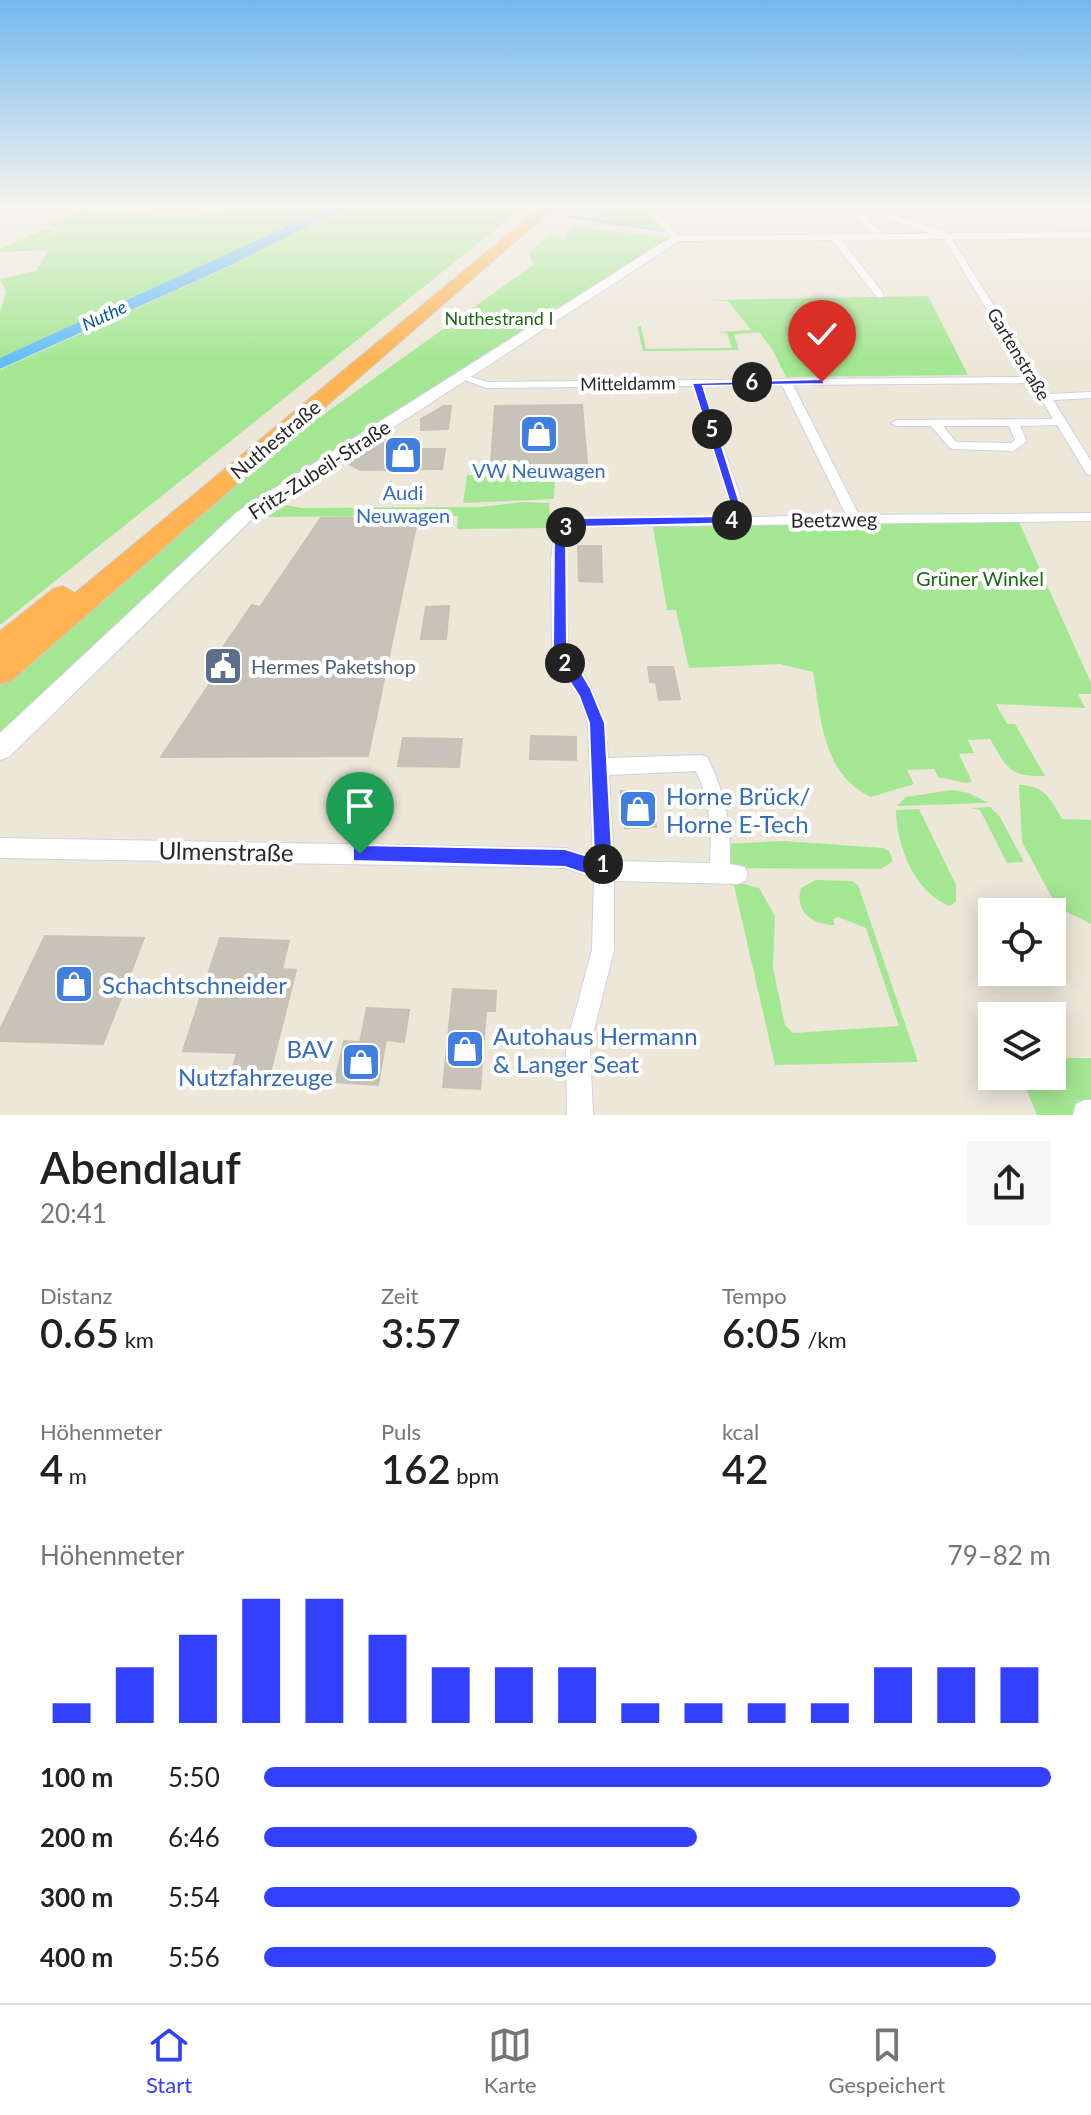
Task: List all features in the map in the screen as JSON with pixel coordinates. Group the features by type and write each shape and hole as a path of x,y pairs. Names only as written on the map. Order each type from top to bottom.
{"highway":[{"name":"Nuthestraße","path":"0,647 475,258"},
{"name":"Nuthestraße","path":"0,672 489,258"}],"street":[{"name":"Fritz-Zubeil-Straße","path":"0,749 244,516 646,258"},
{"path":"851,258 880,295"},
{"name":"Gartenstraße","path":"963,258 1091,471"},
{"name":"Mitteldamm","path":"462,377 486,385 1035,380"},
{"path":"786,382 854,519"},
{"path":"697,383 742,520"},
{"path":"1045,397 1091,395"},
{"path":"934,423 949,443 976,447 1019,445 1021,441 1013,422"},
{"path":"897,423 1061,422"},
{"name":"Beetzweg","path":"599,767 592,707 565,663 558,628 560,533 567,525 1091,517"},
{"name":"Ulmenstraße","path":"0,848 565,858 604,871 729,874 713,784 701,763 599,767"},
{"path":"580,1115 578,1046 603,950 604,871 599,767"}],"green space":[{"path":"44,258 218,258 0,358 0,313 6,292 0,279 36,271"},
{"path":"245,258 460,258 0,625 0,370"},
{"name":"Nuthestrand I","path":"530,258 641,258 259,498 0,737 0,686 315,416 320,417 533,265"},
{"path":"928,296 968,375 786,377 772,349 759,332 734,335 739,350 643,351 637,326 641,326 646,349 732,348 727,333 717,332 751,330 728,301 709,300"},
{"path":"555,474 554,499 463,503 467,475"},
{"path":"522,502 549,503 551,528 457,529 458,516 263,517 281,504 301,508 482,507"},
{"name":"Grüner Winkel","path":"1018,520 1091,683 1091,694 1078,694 1085,708 996,704 1007,724 1015,724 1045,776 1024,775 1010,769 990,739 968,740 974,753 959,754 972,782 939,778 934,769 907,770 914,784 871,797 842,774 833,759 822,726 813,672 780,664 689,668 676,610 667,610 653,527"},
{"path":"1019,785 1041,790 1062,819 1091,820 1091,924 1066,912 1066,898 1052,898 1022,842"},
{"path":"952,790 969,793 988,803 897,806 906,797"},
{"path":"990,807 1000,817 1024,862 1007,863 980,810 971,808"},
{"path":"919,809 956,885 956,902 950,906 927,891 904,853 896,810"},
{"path":"784,841 883,848 889,851 893,861 881,869 730,868 725,844"},
{"path":"816,880 852,881 858,885 918,1062 775,1065 733,881 759,888 775,916 773,968 785,1025 793,1033 899,1026 866,928 838,917 833,919 835,925 819,923 807,916 800,904 801,888"},
{"path":"1066,1058 1091,1058 1091,1100 1077,1101 1082,1115 1037,1115 1027,1090 1066,1090"}],"water":[{"name":"Nuthe","path":"218,258 245,258 0,369 0,358"}],"building":[{"name":"VW Neuwagen","path":"582,405 587,463 491,464 495,406"},
{"path":"444,406 451,406 448,429 421,430 421,419"},
{"name":"Audi Neuwagen","path":"384,439 404,449 445,449 442,469 360,470 349,464"},
{"path":"418,517 368,756 161,757 216,674 206,672 252,605 260,607 321,518"},
{"path":"578,546 601,546 602,582 579,581"},
{"path":"449,606 446,639 421,639 426,607"},
{"path":"648,667 673,667 680,699 659,700 656,682 650,682"},
{"path":"531,736 576,737 576,760 530,759"},
{"path":"403,738 462,739 459,767 398,766"},
{"name":"Horne Brück/ Horne E-Tech","path":"621,791 651,791 656,827 625,828"},
{"name":"Schachtschneider","path":"45,936 144,938 103,1044 0,1041 0,1030"},
{"path":"220,938 289,941 282,969 296,970 266,1089 227,1087 237,1053 183,1051"},
{"name":"Autohaus Hermann & Langer Seat","path":"453,989 496,991 495,1011 486,1011 480,1089 443,1087"},
{"name":"BAV Nutzfahrzeuge","path":"367,1008 409,1010 404,1042 386,1040 378,1085 335,1082 344,1041 360,1042"}],"place":[{"name":"VW Neuwagen","path":"539,434"},
{"name":"Audi Neuwagen","path":"403,455"},
{"name":"Hermes Paketshop","path":"223,666"},
{"name":"Horne Brück/ Horne E-Tech","path":"638,809"},
{"name":"Schachtschneider","path":"74,984"},
{"name":"Autohaus Hermann & Langer Seat","path":"465,1049"},
{"name":"BAV Nutzfahrzeuge","path":"361,1062"}],"route":[{"path":"360,854 565,858 604,871 597,723 586,693 565,663 560,648 560,533 567,525 577,523 742,520 697,383 822,382"}]}
